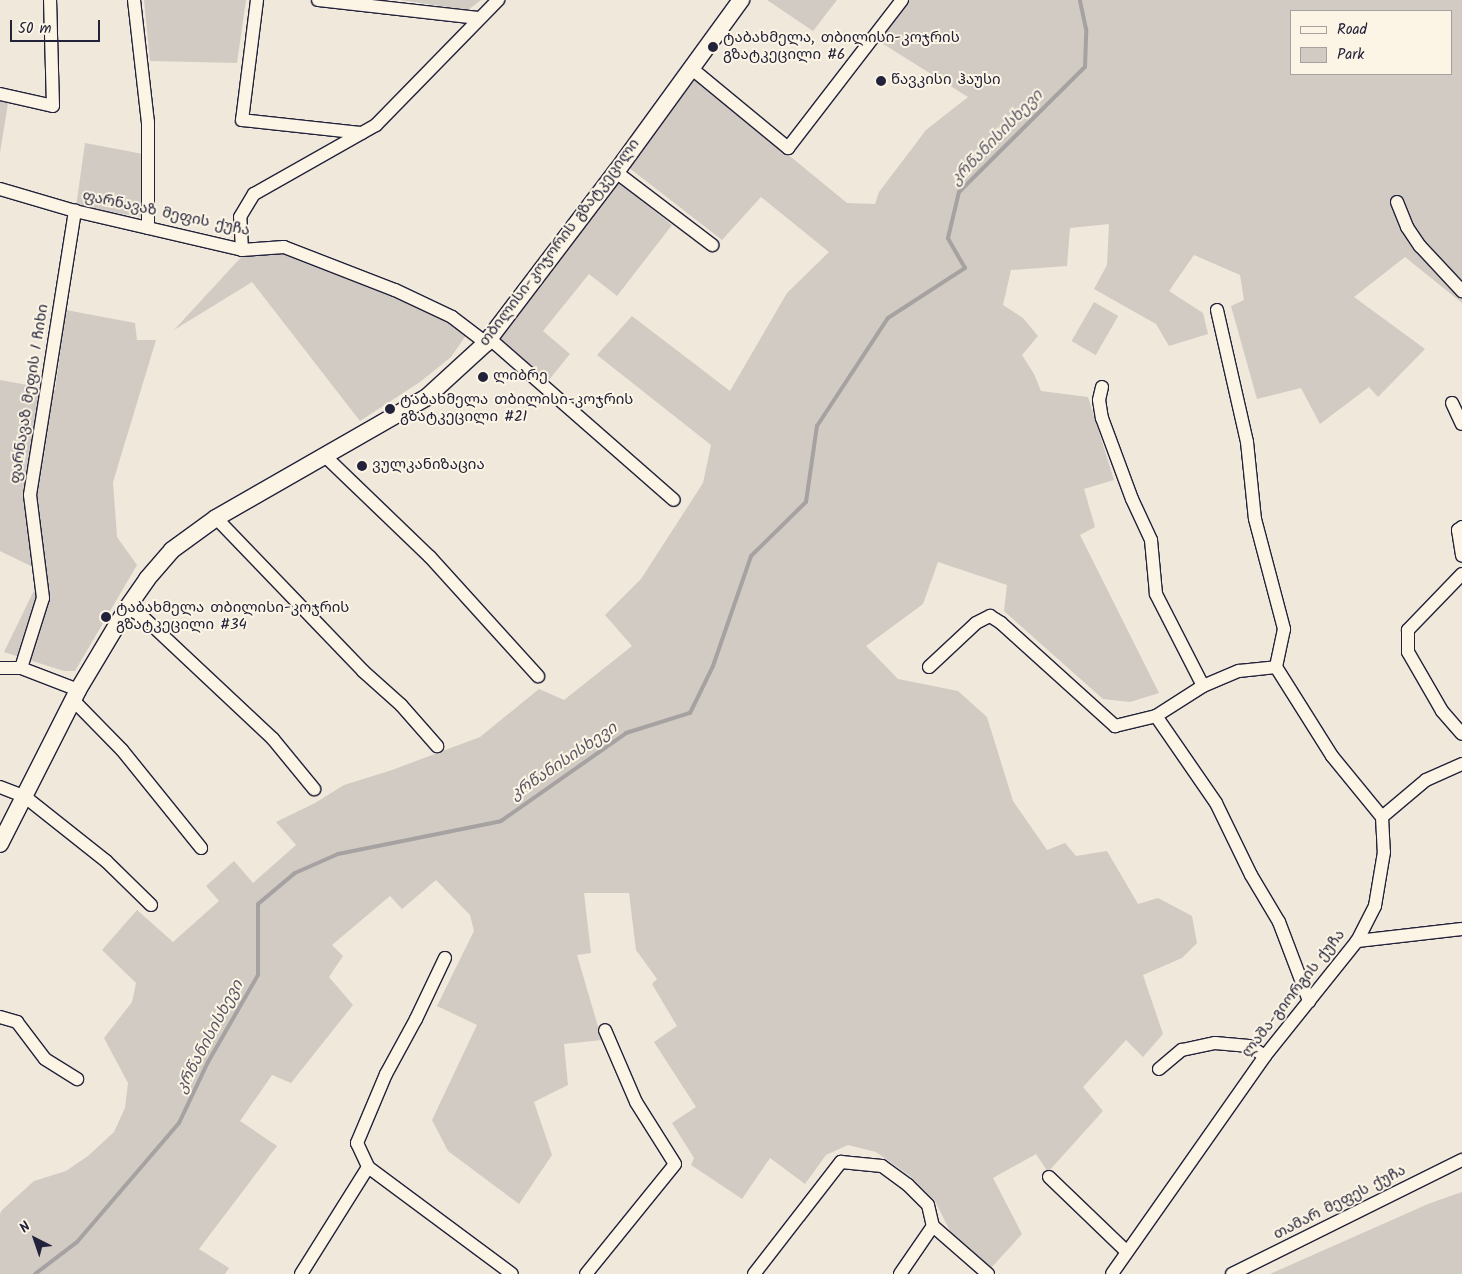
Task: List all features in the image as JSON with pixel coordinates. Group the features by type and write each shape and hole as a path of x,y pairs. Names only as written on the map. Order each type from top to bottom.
{"main road":[{"name":"თბილისი-კოჯორის გზატკეცილი","path":"0,844 75,695 147,579 172,550 216,518 326,457 428,397 488,341 616,172 740,0"}],"street":[{"path":"0,94 53,106 50,0"},
{"path":"134,0 148,122 148,228"},
{"path":"257,0 242,120 362,133"},
{"path":"318,0 479,18"},
{"path":"242,250 240,216 254,194 376,125 498,0"},
{"path":"691,68 788,148 902,0"},
{"path":"616,172 712,245"},
{"name":"ფარნავაზ მეფის ქუჩა","path":"0,189 76,211 242,250 284,247 395,290 452,317 488,341 674,500"},
{"path":"1397,202 1407,226 1420,246 1462,291"},
{"name":"ფარნავაზ მეფის I ჩიხი","path":"21,668 44,598 30,495 76,211"},
{"path":"1217,310 1247,442 1255,519 1284,629 1276,667 1332,756 1382,817 1426,780 1462,764"},
{"path":"1102,387 1098,400 1102,418 1132,499 1151,540 1156,594 1202,686"},
{"path":"1452,403 1462,424"},
{"path":"326,457 430,557 538,676"},
{"path":"216,518 363,671 401,705 437,746"},
{"path":"1462,527 1458,530 1462,556"},
{"path":"1462,574 1408,630 1408,652 1442,711 1462,734"},
{"path":"128,608 142,616 273,738 314,789"},
{"path":"928,667 976,623 990,616 1001,623 1115,726 1156,716 1202,686 1239,671 1276,667"},
{"path":"0,668 21,668 75,695 201,848"},
{"path":"1156,716 1216,803 1251,875 1279,922 1309,1001"},
{"path":"0,787 24,796 106,861 151,905"},
{"name":"ლაშა-გიორგის ქუჩა","path":"1112,1274 1126,1251 1265,1056 1357,941 1374,906 1384,852 1382,817"},
{"path":"1357,941 1462,929"},
{"path":"445,958 386,1074 357,1143 368,1167 512,1274"},
{"path":"0,1017 17,1022 45,1058 77,1079"},
{"path":"586,1274 675,1164 636,1102 605,1030"},
{"path":"1159,1069 1182,1050 1215,1043 1249,1046 1265,1056"},
{"name":"თამარ მეფეს ქუჩა","path":"1232,1274 1462,1160"},
{"path":"754,1274 841,1162 882,1166 902,1180 928,1205 933,1226 988,1274"},
{"path":"301,1274 368,1167"},
{"path":"1049,1177 1126,1251"},
{"path":"900,1274 933,1226"}],"green space":[{"path":"144,0 246,0 237,63 150,61"},
{"path":"400,0 481,0 468,10"},
{"path":"767,0 837,0 813,31"},
{"path":"907,0 1462,0 1462,303 1405,257 1354,297 1425,349 1378,397 1369,387 1320,424 1301,388 1257,399 1231,306 1244,300 1240,275 1194,255 1169,291 1203,313 1208,334 1169,346 1156,324 1094,289 1107,265 1109,224 1070,228 1067,266 1011,270 1003,305 1023,318 1038,336 1022,355 1034,374 1041,391 1088,397 1114,480 1084,489 1095,527 1080,535 1159,693 1130,702 1103,699 1004,611 1007,585 938,562 923,604 866,646 898,679 958,691 987,717 1013,801 1047,850 1065,843 1076,856 1107,851 1138,904 1158,898 1192,916 1197,943 1182,958 1143,975 1163,1034 1143,1057 1126,1040 1083,1087 1103,1111 1048,1172 1036,1154 993,1178 1022,1234 991,1268 951,1233 935,1201 910,1176 876,1152 848,1145 826,1155 805,1184 770,1158 742,1199 691,1165 694,1158 672,1123 696,1107 654,1042 677,1026 652,984 657,979 636,950 629,893 584,893 591,953 577,955 602,1040 564,1044 568,1085 534,1102 552,1155 519,1204 448,1151 432,1120 477,1025 437,1006 474,931 470,915 436,880 402,909 390,896 332,945 343,956 329,977 353,1005 291,1083 272,1075 240,1121 277,1146 199,1249 229,1268 225,1274 0,1274 0,1214 2,1210 34,1181 66,1171 88,1156 114,1132 125,1108 128,1083 104,1038 132,1002 136,983 102,950 137,910 173,942 219,901 206,886 234,861 253,883 296,845 276,822 315,803 344,785 392,770 480,737 539,689 564,700 632,646 605,615 641,579 703,483 711,445 597,355 632,316 730,391 787,293 829,252 761,197 722,240 628,167 692,76 847,203 875,204 879,192 926,130 968,97 880,42"},
{"path":"0,101 8,103 0,153"},
{"path":"85,143 143,154 142,217 76,207"},
{"path":"617,181 672,225 617,296 589,274 543,331 570,354 548,381 497,338"},
{"path":"285,252 450,318 467,334 451,357 420,382 360,421 252,282 174,330 245,253"},
{"path":"1094,302 1118,316 1096,355 1072,341"},
{"path":"66,310 135,323 137,340 156,340 113,482 117,537 137,565 75,671 64,671 4,652 43,572 0,551 0,380 55,390"},
{"path":"1462,1192 1462,1274 1270,1274 1428,1204"}],"waterway":[{"name":"კრწანისისხევი","path":"35,1274 77,1242 179,1123 208,1062 258,975 258,904 295,873 338,854 501,821 626,733 690,713 713,666 751,556 806,502 817,426 888,318 965,268 948,238 959,192 1085,67 1086,29 1080,0"}],"place":[{"name":"ტაბახმელა, თბილისი-კოჯრის გზატკეცილი #6","path":"713,47"},
{"name":"წავკისი ჰაუსი","path":"881,81"},
{"name":"ლიბრე","path":"483,377"},
{"name":"ტაბახმელა თბილისი-კოჯრის გზატკეცილი #21","path":"390,409"},
{"name":"ვულკანიზაცია","path":"362,466"},
{"name":"ტაბახმელა თბილისი-კოჯრის გზატკეცილი #34","path":"106,617"}]}
